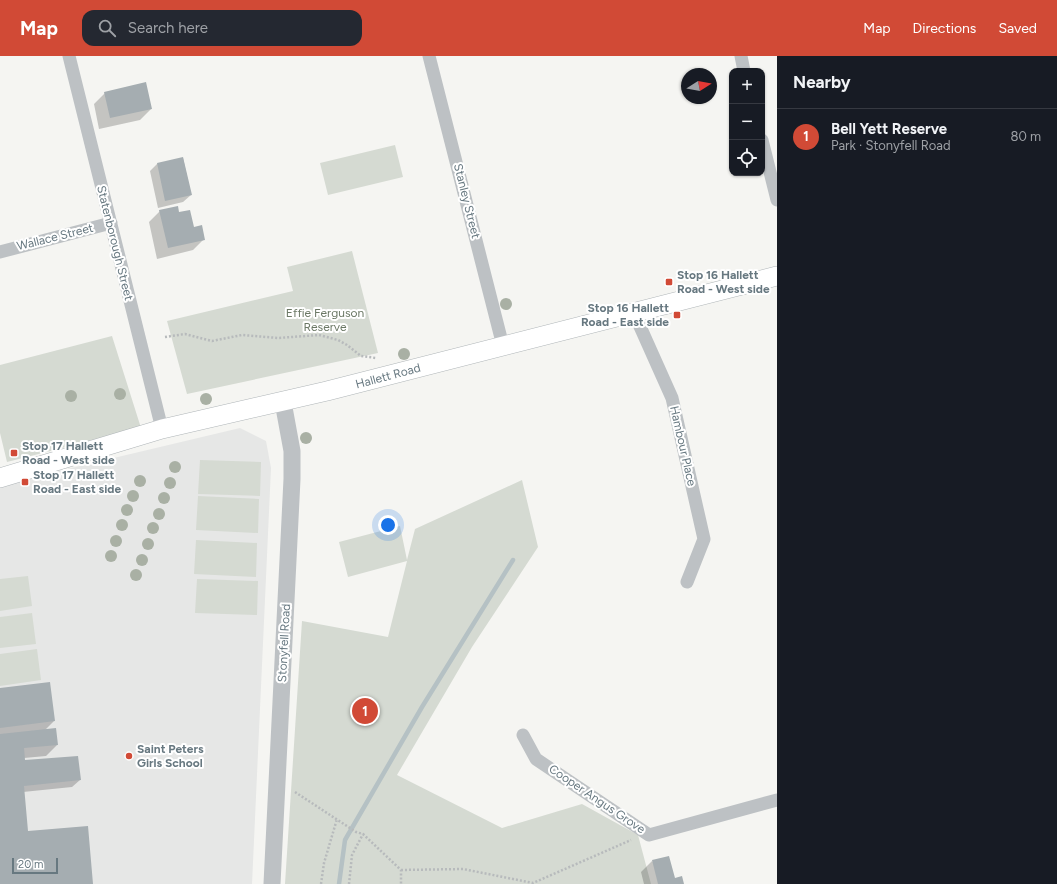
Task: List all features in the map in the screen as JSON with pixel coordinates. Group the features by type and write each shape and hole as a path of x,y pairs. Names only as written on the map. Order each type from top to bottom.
{"main road":[{"name":"Hallett Road","path":"0,478 162,429 283,402 634,313 776,280"}],"street":[{"name":"Statenborough Street","path":"69,56 162,429"},
{"name":"Stanley Street","path":"429,56 503,346"},
{"path":"741,56 743,68"},
{"path":"765,152 777,200"},
{"name":"Wallace Street","path":"0,252 111,223"},
{"name":"Hambour Place","path":"634,313 672,398 704,539 687,582"},
{"name":"Stonyfell Road","path":"272,884 292,479 292,451 283,402"},
{"name":"Cooper Angus Grove","path":"523,735 536,759 649,835 777,800"}],"path":[{"path":"165,338 185,334 212,340 242,335 278,338 319,335 338,340 361,356 376,358"},
{"path":"295,792 356,832 363,834 401,870 463,870 533,883 624,842 649,835"},
{"path":"320,884 324,863 337,820"},
{"path":"349,884 352,856 363,834"},
{"path":"401,870 401,884"}],"shaded area":[{"name":"Saint Peters Girls School","path":"240,428 266,441 271,468 252,884 0,884 0,485"}],"green space":[{"path":"395,145 403,177 328,195 320,163"},
{"name":"Effie Ferguson Reserve","path":"352,251 378,353 187,394 167,321 293,291 287,267"},
{"path":"112,336 141,428 7,462 0,433 0,365"},
{"path":"200,460 261,462 260,496 198,494"},
{"path":"522,480 538,547 472,647 397,775 502,828 582,804 638,835 651,884 285,884 302,621 388,637 407,561 348,577 339,542 400,526 407,560 415,529"},
{"path":"198,496 259,499 258,533 196,530"},
{"path":"196,540 257,543 256,577 194,574"},
{"path":"28,576 32,606 0,611 0,579"},
{"path":"197,579 258,581 257,615 195,613"},
{"path":"32,613 36,644 0,648 0,617"},
{"path":"37,649 41,680 0,686 0,654"}],"building":[{"path":"146,82 152,109 110,118 104,92"},
{"path":"183,157 192,195 165,201 157,163"},
{"path":"178,206 179,212 190,210 194,227 202,225 205,240 168,248 159,210"},
{"path":"50,682 55,721 0,728 0,688"},
{"path":"56,728 58,745 24,748 25,760 78,756 81,780 24,786 28,831 88,826 93,884 0,884 0,734"},
{"path":"669,856 675,878 682,876 684,884 658,884 652,860"}],"waterway":[{"path":"339,884 345,840 422,707 513,560"}],"place":[{"name":"Stop 16 Hallett Road - West side","path":"669,282"},
{"name":"Stop 16 Hallett Road - East side","path":"677,315"},
{"name":"Stop 17 Hallett Road - West side","path":"14,453"},
{"name":"Stop 17 Hallett Road - East side","path":"25,482"},
{"name":"Bell Yett Reserve","path":"365,711"},
{"name":"Saint Peters Girls School","path":"129,756"}]}
